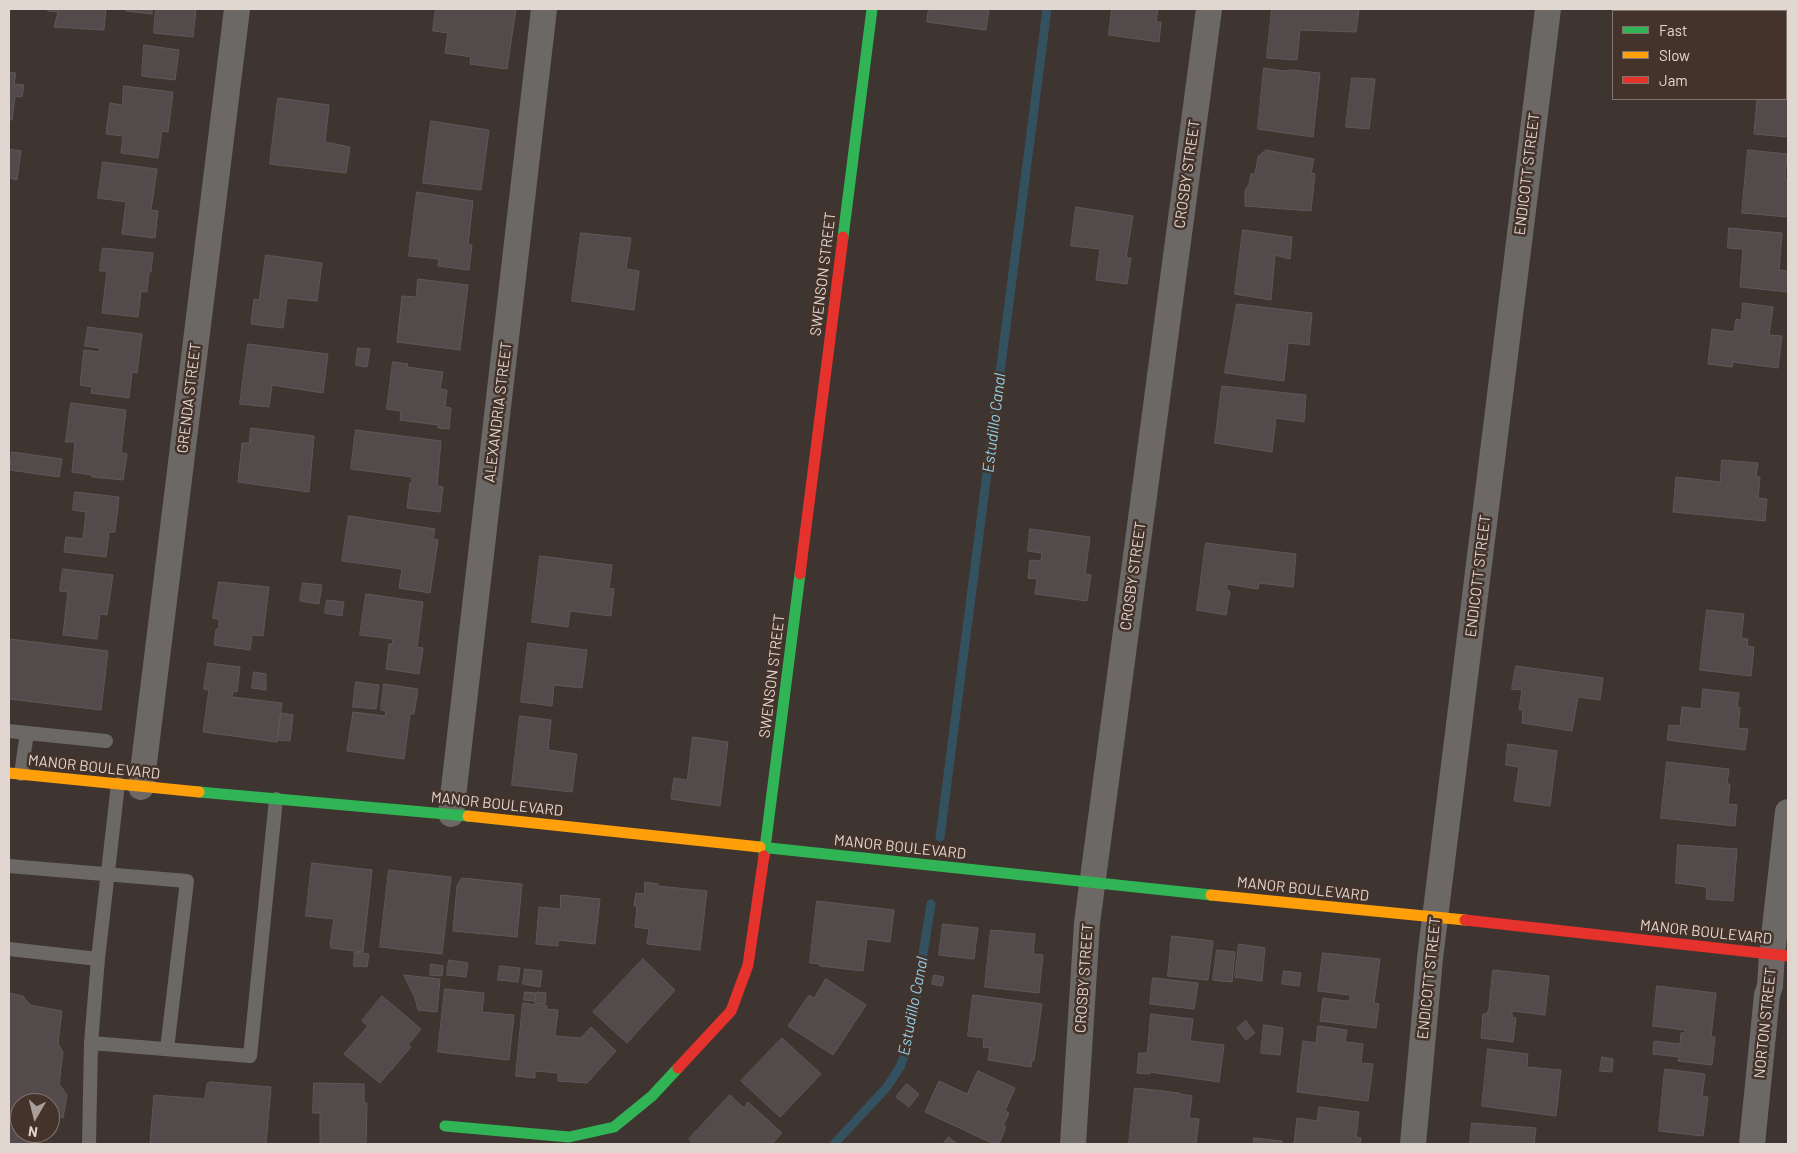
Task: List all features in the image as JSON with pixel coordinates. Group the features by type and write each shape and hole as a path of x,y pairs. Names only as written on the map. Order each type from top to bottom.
{"street":[{"name":"GRENDA STREET","path":"129,785 237,9"},
{"name":"ALEXANDRIA STREET","path":"451,814 544,9"},
{"name":"SWENSON STREET","path":"445,1126 569,1137 614,1127 652,1096 731,1011 748,965 766,847 872,9"},
{"name":"CROSBY STREET","path":"1073,1144 1087,923 1209,9"},
{"name":"ENDICOTT STREET","path":"1413,1144 1430,958 1548,9"},
{"name":"MANOR BOULEVARD","path":"15,774 276,800 451,814 1780,955"},
{"name":"NORTON STREET","path":"1752,1144 1767,995 1780,955 1788,812"}],"lane":[{"path":"9,731 106,741"},
{"path":"15,774 27,733"},
{"path":"89,1144 91,1043 98,959 108,875 129,785"},
{"path":"91,1043 250,1056 276,800"},
{"path":"9,866 188,882 168,1049"},
{"path":"9,949 98,959"}],"building":[{"path":"48,9 106,9 104,30 54,27 58,12 48,11"},
{"path":"126,9 152,9 152,14 126,11"},
{"path":"156,9 196,9 193,37 154,33"},
{"path":"436,9 516,9 507,69 470,64 471,57 445,53 448,33 433,31"},
{"path":"929,9 989,9 986,30 927,22"},
{"path":"1112,9 1158,9 1156,22 1161,22 1159,42 1109,35"},
{"path":"1272,9 1359,9 1356,32 1300,30 1297,60 1267,58"},
{"path":"1788,9 1788,60 1787,10 1764,10"},
{"path":"144,45 179,50 175,80 142,76"},
{"path":"1264,68 1320,73 1313,137 1258,129"},
{"path":"9,72 16,73 14,84 24,85 22,97 15,96 12,120 9,120"},
{"path":"1352,78 1375,79 1369,129 1346,127"},
{"path":"1788,80 1788,137 1754,134 1757,100 1787,100"},
{"path":"124,86 173,92 168,132 162,131 158,158 121,153 123,136 106,134 110,103 122,105"},
{"path":"278,98 329,105 325,142 350,147 346,173 270,164"},
{"path":"431,121 489,130 481,190 423,183"},
{"path":"9,149 21,151 17,180 9,178"},
{"path":"1266,150 1314,159 1311,173 1315,174 1311,211 1245,206 1245,190 1249,184 1251,174 1255,174 1258,157"},
{"path":"1748,150 1787,154 1785,179 1788,179 1788,217 1742,213"},
{"path":"103,162 157,169 151,210 158,211 155,238 122,234 126,202 98,198"},
{"path":"417,192 473,201 468,245 472,245 469,270 438,266 439,259 409,256"},
{"path":"1076,207 1133,216 1126,258 1131,258 1127,284 1096,280 1100,249 1071,246"},
{"path":"1729,228 1782,233 1779,270 1788,271 1788,292 1740,287 1743,249 1728,248"},
{"path":"1243,230 1292,237 1290,259 1275,255 1271,300 1235,294"},
{"path":"581,233 631,238 626,269 639,271 634,310 572,301"},
{"path":"103,248 153,253 147,292 141,291 138,317 102,313 107,271 100,271"},
{"path":"266,255 322,263 317,301 287,298 283,328 251,324 254,299 259,300"},
{"path":"418,279 468,285 460,350 397,342 402,296 416,297"},
{"path":"1743,303 1773,307 1769,335 1782,336 1778,368 1733,362 1732,367 1708,364 1712,329 1734,332 1736,319 1741,320"},
{"path":"1237,304 1312,313 1309,345 1288,343 1284,381 1225,373"},
{"path":"88,327 142,334 137,373 132,372 129,398 91,393 92,387 80,385 84,350 100,352 99,348 85,346"},
{"path":"248,344 328,354 323,393 272,385 269,407 240,404"},
{"path":"358,348 370,349 367,367 356,365"},
{"path":"393,362 408,364 407,367 443,372 440,389 447,390 445,407 451,408 449,429 438,428 438,425 400,420 401,411 387,409"},
{"path":"1222,386 1306,395 1304,422 1276,418 1272,452 1215,443"},
{"path":"71,403 126,410 121,453 127,454 123,480 92,477 92,475 72,472 75,442 66,442"},
{"path":"251,428 314,436 309,492 238,482 242,443 249,443"},
{"path":"356,430 441,441 437,486 443,487 440,512 407,508 412,477 351,469"},
{"path":"12,452 62,459 59,477 10,470"},
{"path":"1722,460 1758,463 1756,477 1760,477 1758,498 1767,499 1765,521 1673,512 1676,477 1720,482"},
{"path":"75,492 119,497 115,532 109,532 106,557 64,552 66,537 83,539 86,512 73,510"},
{"path":"349,516 435,529 433,539 438,540 430,593 399,588 402,569 342,561"},
{"path":"1030,529 1090,537 1085,574 1091,575 1087,601 1035,594 1037,579 1028,578 1030,560 1041,561 1042,553 1028,551"},
{"path":"1206,543 1296,554 1293,587 1259,583 1258,589 1227,584 1227,589 1230,592 1226,615 1197,610"},
{"path":"540,556 612,565 609,588 614,589 611,616 570,611 568,627 532,622"},
{"path":"63,569 113,575 107,615 100,614 97,639 63,635 68,592 60,591"},
{"path":"219,582 269,587 263,636 252,635 250,650 214,645 216,629 219,629 219,619 213,618"},
{"path":"303,583 322,585 319,604 300,601"},
{"path":"366,594 423,602 417,647 423,648 419,674 386,669 389,644 392,644 393,639 360,635"},
{"path":"327,600 344,602 342,616 325,613"},
{"path":"1707,610 1744,614 1741,638 1748,639 1747,646 1754,647 1751,676 1700,670"},
{"path":"9,639 108,651 101,710 9,699"},
{"path":"528,643 587,650 582,688 554,685 552,706 521,702"},
{"path":"208,663 240,667 237,692 233,691 232,697 282,703 277,742 203,732 209,690 204,689"},
{"path":"1516,666 1603,678 1600,700 1578,697 1572,731 1522,723 1523,710 1519,710 1522,690 1512,689"},
{"path":"254,672 266,674 266,690 252,688"},
{"path":"356,682 379,685 376,709 353,707"},
{"path":"384,684 418,689 414,714 410,714 404,759 347,751 353,712 385,716 386,711 381,710"},
{"path":"1703,689 1739,693 1737,707 1740,708 1738,728 1748,729 1745,750 1667,740 1669,725 1680,726 1682,707 1701,709"},
{"path":"281,713 293,715 290,741 278,740"},
{"path":"520,716 551,720 548,750 577,754 572,792 512,785"},
{"path":"693,737 728,742 720,806 671,799 674,778 687,780"},
{"path":"1508,744 1557,751 1550,806 1514,801 1519,767 1506,765"},
{"path":"1667,762 1729,769 1727,784 1730,784 1728,804 1737,805 1735,826 1661,818"},
{"path":"1678,845 1737,849 1733,901 1706,899 1707,887 1676,883"},
{"path":"312,863 372,870 363,952 331,948 334,919 306,916"},
{"path":"389,870 451,877 442,954 380,947"},
{"path":"462,878 522,884 517,937 453,931 457,886"},
{"path":"645,882 658,884 658,886 707,891 700,950 647,944 649,929 635,927 637,906 634,906 636,893 644,894"},
{"path":"561,895 600,899 595,944 558,940 558,946 536,944 539,907 560,909"},
{"path":"817,901 894,910 890,942 867,939 863,971 810,963"},
{"path":"943,924 978,928 974,959 939,955"},
{"path":"991,930 1035,934 1033,954 1043,955 1039,993 985,987"},
{"path":"1172,936 1213,941 1208,980 1168,976"},
{"path":"1239,944 1265,948 1262,981 1235,977"},
{"path":"1217,950 1235,952 1232,982 1213,980"},
{"path":"355,952 369,954 367,967 354,966"},
{"path":"1323,953 1380,959 1374,1003 1379,1004 1376,1028 1320,1021 1323,998 1350,1000 1350,995 1318,991"},
{"path":"643,959 675,990 627,1043 593,1012"},
{"path":"449,960 468,963 466,977 447,975"},
{"path":"431,964 443,966 442,976 430,975"},
{"path":"500,966 520,968 518,982 498,980"},
{"path":"525,969 542,971 540,987 523,984"},
{"path":"1493,970 1549,976 1545,1015 1512,1011 1512,1017 1516,1018 1513,1042 1481,1038 1483,1014 1487,1014 1489,1008"},
{"path":"1284,971 1301,973 1299,986 1282,984"},
{"path":"404,975 440,979 437,1012 418,1010 415,998"},
{"path":"934,975 944,977 942,986 932,984"},
{"path":"1153,978 1198,983 1194,1009 1150,1004"},
{"path":"826,979 866,1005 833,1055 788,1026 809,995 814,998"},
{"path":"1657,986 1716,993 1711,1037 1715,1037 1712,1065 1678,1061 1679,1057 1653,1054 1654,1041 1680,1044 1681,1033 1685,1033 1686,1030 1653,1026"},
{"path":"445,989 484,993 482,1012 514,1015 509,1060 438,1052"},
{"path":"525,992 536,993 535,1001 524,1000"},
{"path":"537,992 546,993 545,1004 535,1003"},
{"path":"9,993 23,996 30,1005 62,1011 58,1044 63,1052 59,1084 67,1095 63,1118 60,1117 60,1093 10,1093 10,1143 36,1143 9,1144"},
{"path":"973,995 1042,1004 1034,1060 1032,1060 1031,1067 988,1060 990,1048 983,1047 984,1038 968,1036"},
{"path":"382,996 421,1029 408,1045 411,1047 380,1083 344,1054 368,1026 362,1021"},
{"path":"523,1003 547,1006 547,1009 558,1010 555,1036 581,1038 591,1027 616,1051 587,1083 558,1081 558,1073 535,1071 535,1078 516,1076"},
{"path":"1151,1014 1193,1019 1190,1041 1224,1045 1219,1082 1150,1072 1150,1074 1137,1073 1139,1053 1147,1053"},
{"path":"1246,1021 1255,1033 1246,1040 1237,1028"},
{"path":"1264,1025 1283,1028 1280,1055 1261,1053"},
{"path":"1318,1026 1347,1030 1345,1042 1363,1044 1361,1063 1373,1064 1368,1101 1297,1092 1303,1041 1316,1043"},
{"path":"782,1038 821,1074 780,1117 741,1081"},
{"path":"1488,1049 1528,1054 1527,1067 1561,1070 1556,1116 1482,1106"},
{"path":"1602,1057 1613,1059 1612,1072 1600,1071"},
{"path":"1665,1069 1705,1074 1702,1096 1708,1097 1703,1136 1659,1131"},
{"path":"978,1071 1015,1088 1005,1111 1009,1113 1003,1126 1006,1127 999,1144 994,1144 925,1112 939,1081 967,1094"},
{"path":"211,1082 271,1087 266,1144 150,1144 154,1095 205,1099 207,1084"},
{"path":"314,1083 364,1084 364,1103 367,1103 366,1144 320,1144 320,1113 313,1113"},
{"path":"907,1084 919,1094 909,1107 896,1097"},
{"path":"1135,1088 1192,1096 1189,1118 1199,1119 1196,1144 1129,1144"},
{"path":"730,1095 744,1108 748,1102 782,1133 772,1144 693,1144 689,1139"},
{"path":"1319,1107 1359,1112 1356,1137 1361,1138 1360,1144 1294,1144 1297,1118 1317,1121"},
{"path":"1472,1123 1536,1128 1534,1144 1470,1144"},
{"path":"949,1137 957,1144 943,1144"},
{"path":"1254,1138 1282,1141 1282,1144 1254,1144"}],"waterway":[{"name":"Estudillo Canal","path":"940,837 1047,9"},
{"name":"Estudillo Canal","path":"834,1144 887,1087 900,1067 908,1045 931,904"}],"traffic: fast":[{"path":"843,237 872,9"},
{"path":"764,856 800,574"},
{"path":"199,792 468,816"},
{"path":"760,847 1211,895"},
{"path":"445,1126 569,1137 614,1127 652,1096 678,1068"}],"traffic: slow":[{"path":"9,773 199,792"},
{"path":"468,816 760,847"},
{"path":"1211,895 1465,920"}],"traffic: jam":[{"path":"800,574 843,237"},
{"path":"678,1068 731,1011 748,965 764,856"},
{"path":"1465,920 1788,956"}]}
